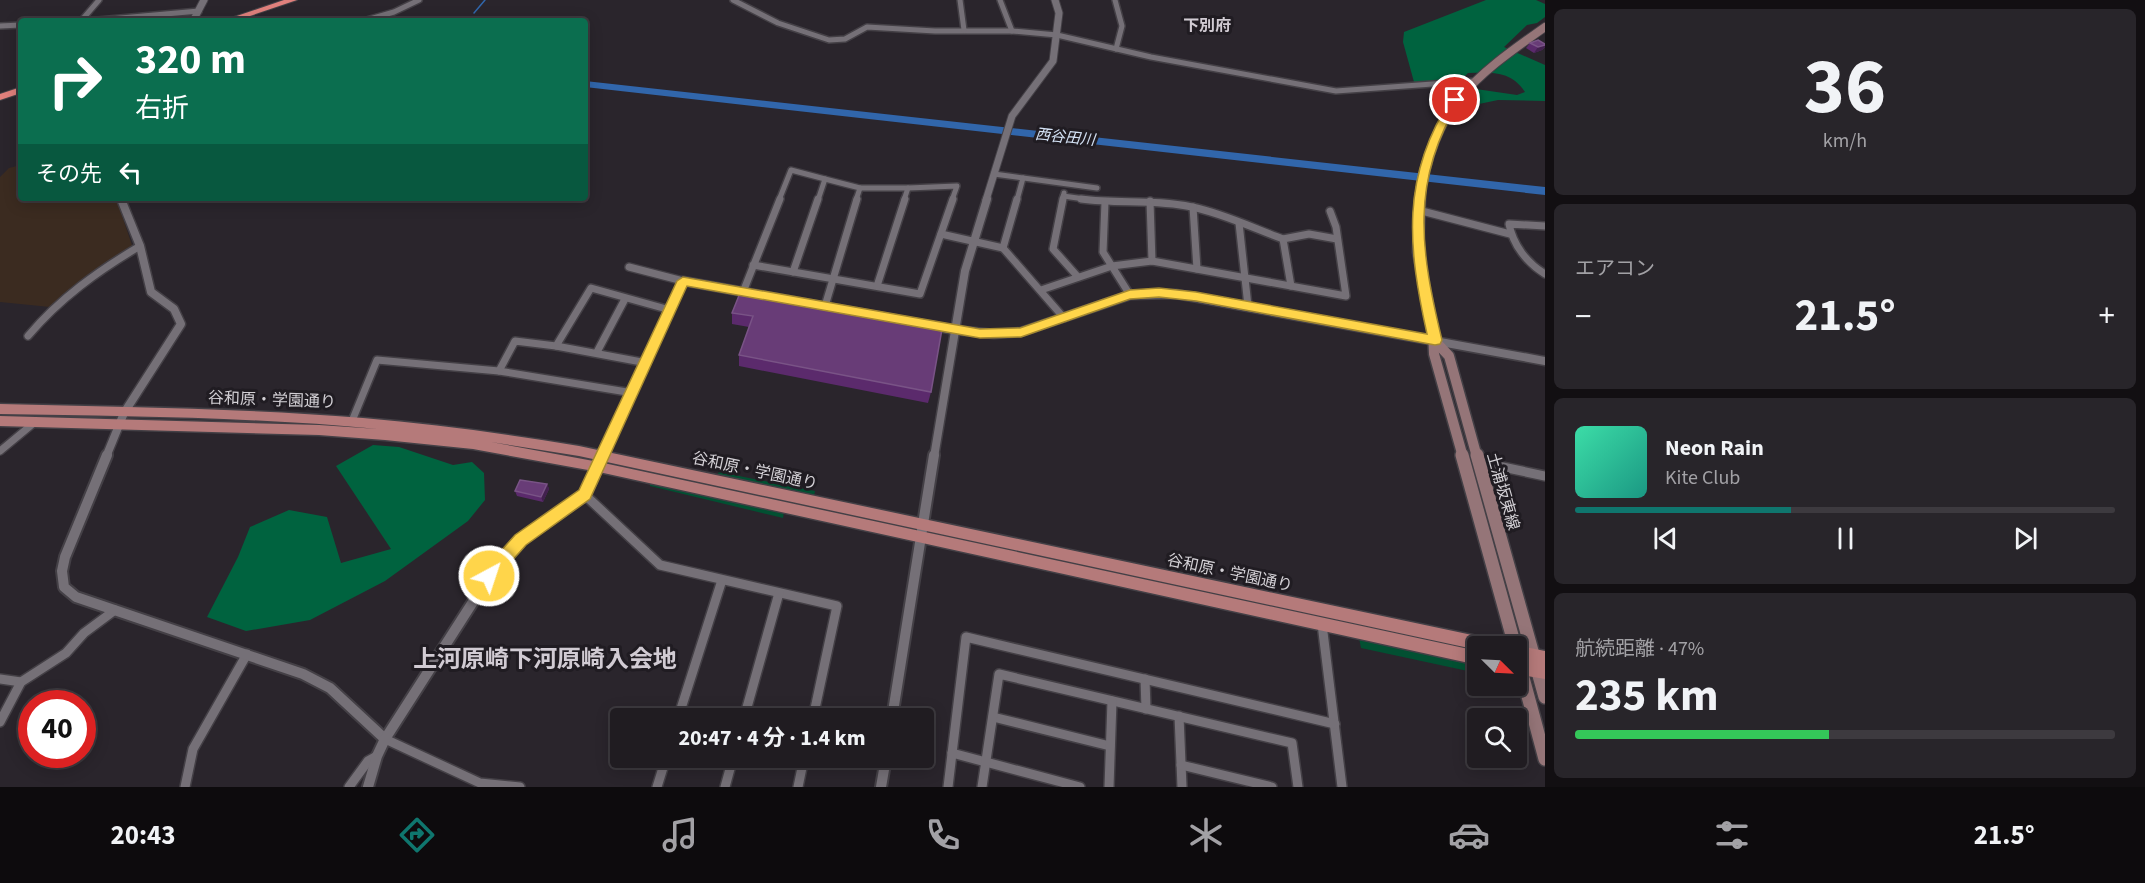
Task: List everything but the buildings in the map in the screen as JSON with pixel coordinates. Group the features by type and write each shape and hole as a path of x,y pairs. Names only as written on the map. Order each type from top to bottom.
{"highway":[{"path":"236,18 293,0"},
{"path":"249,18 306,0"},
{"path":"0,92 18,87"},
{"path":"0,97 18,91"}],"main road":[{"name":"土浦坂東線","path":"1512,636 1435,358 1435,340 1421,279 1418,254 1418,210 1423,171 1432,143 1448,110 1474,81 1545,27"},
{"name":"土浦坂東線","path":"1435,340 1449,356 1540,664 1545,697"},
{"name":"谷和原・学園通り","path":"0,410 436,439 601,461"},
{"name":"谷和原・学園通り","path":"0,421 352,420 469,432 921,531 1467,656"},
{"name":"谷和原・学園通り","path":"921,531 1467,641"},
{"path":"1527,695 1545,759"}],"street":[{"path":"84,18 99,0"},
{"path":"195,18 204,0"},
{"path":"373,18 394,12 419,0"},
{"path":"733,0 778,23 829,40 844,39 867,27 935,31 1012,31 1057,35 1116,49 1336,91 1474,81"},
{"path":"960,0 964,30"},
{"path":"1000,0 1012,31"},
{"path":"894,708 921,531 972,241 1018,104 1053,61 1059,9 1055,0"},
{"path":"1115,0 1122,26 1116,49"},
{"path":"121,18 199,11"},
{"path":"0,26 18,25"},
{"path":"743,291 753,265 791,170 860,188 957,186 920,294 753,265"},
{"path":"994,174 1097,188"},
{"path":"793,272 825,178"},
{"path":"1004,248 1023,178"},
{"path":"1064,183 1053,249 1078,277"},
{"path":"825,306 860,188"},
{"path":"877,286 908,188"},
{"path":"1063,196 1105,202 1150,201 1193,207 1283,239 1309,234 1337,239"},
{"path":"122,201 140,246 151,292 176,309 181,316 181,324 122,419 65,557 62,571 64,587 76,597 303,674 330,688 384,739 480,783 520,787"},
{"path":"1150,201 1152,261"},
{"path":"1105,202 1103,252 1130,295"},
{"path":"1193,207 1197,269"},
{"path":"1418,210 1510,234"},
{"path":"1041,290 1112,266 1152,261 1346,296 1336,227 1330,211"},
{"path":"1545,226 1511,222 1509,224 1510,234 1537,271 1545,274"},
{"path":"1239,223 1248,306"},
{"path":"941,234 1004,248 1064,318"},
{"path":"1283,239 1292,286"},
{"path":"28,336 47,312 69,292 140,246"},
{"path":"629,267 683,281 955,330 994,334 1021,332 1130,295 1176,294 1545,361"},
{"path":"368,787 384,739 496,566 521,540 585,495 683,281"},
{"path":"556,346 591,288 670,310"},
{"path":"597,352 625,299"},
{"path":"500,371 515,341 597,352 647,363"},
{"path":"352,420 377,360 500,371 633,393"},
{"path":"0,452 35,422"},
{"path":"1479,462 1545,476"},
{"path":"585,495 660,565 837,606 815,708"},
{"path":"681,708 722,580"},
{"path":"747,708 779,593"},
{"path":"0,722 21,682 66,653 84,633 115,610"},
{"path":"1322,624 1342,787"},
{"path":"948,787 966,637 1335,724"},
{"path":"185,787 193,749 248,654"},
{"path":"982,787 999,674 1292,743 1298,787"},
{"path":"0,679 21,682"},
{"path":"1145,679 1146,709"},
{"path":"1109,787 1112,701"},
{"path":"1179,716 1182,787"},
{"path":"993,717 1110,746"},
{"path":"952,753 1080,787"},
{"path":"349,787 368,761 377,756"},
{"path":"1181,765 1272,787"},
{"path":"657,787 663,768"},
{"path":"725,787 730,768"},
{"path":"798,787 802,768"},
{"path":"881,787 884,768"}],"shaded area":[{"path":"18,166 18,201 117,201 133,248 71,289 50,307 0,302 0,177 9,168"}],"green space":[{"path":"1486,0 1536,0 1545,4 1545,17 1537,23 1527,25 1504,47 1545,65 1545,101 1498,100 1479,104 1470,97 1476,89 1517,95 1525,92 1513,80 1500,74 1468,73 1449,92 1414,82 1403,42 1404,32"},
{"path":"373,445 399,447 453,465 472,462 484,473 485,500 468,521 385,581 310,620 246,631 207,617 238,557 250,527 289,510 327,517 341,563 391,549 336,466"},
{"path":"719,472 815,491 814,496 717,475"},
{"path":"650,483 784,512 783,518 650,486"},
{"path":"1359,638 1467,662 1467,671 1361,648"}],"waterway":[{"path":"474,13 485,0"},
{"name":"西谷田川","path":"588,84 1545,191"}],"district":[{"name":"下別府","path":"1207,25"},
{"name":"上河原崎下河原崎入会地","path":"545,659"}],"route":[{"path":"489,576 521,540 547,519 585,495 683,281 980,333 1021,332 1112,300 1130,295 1159,292 1196,296 1435,340 1421,279 1418,254 1418,210 1427,156 1437,131 1455,100"}]}
